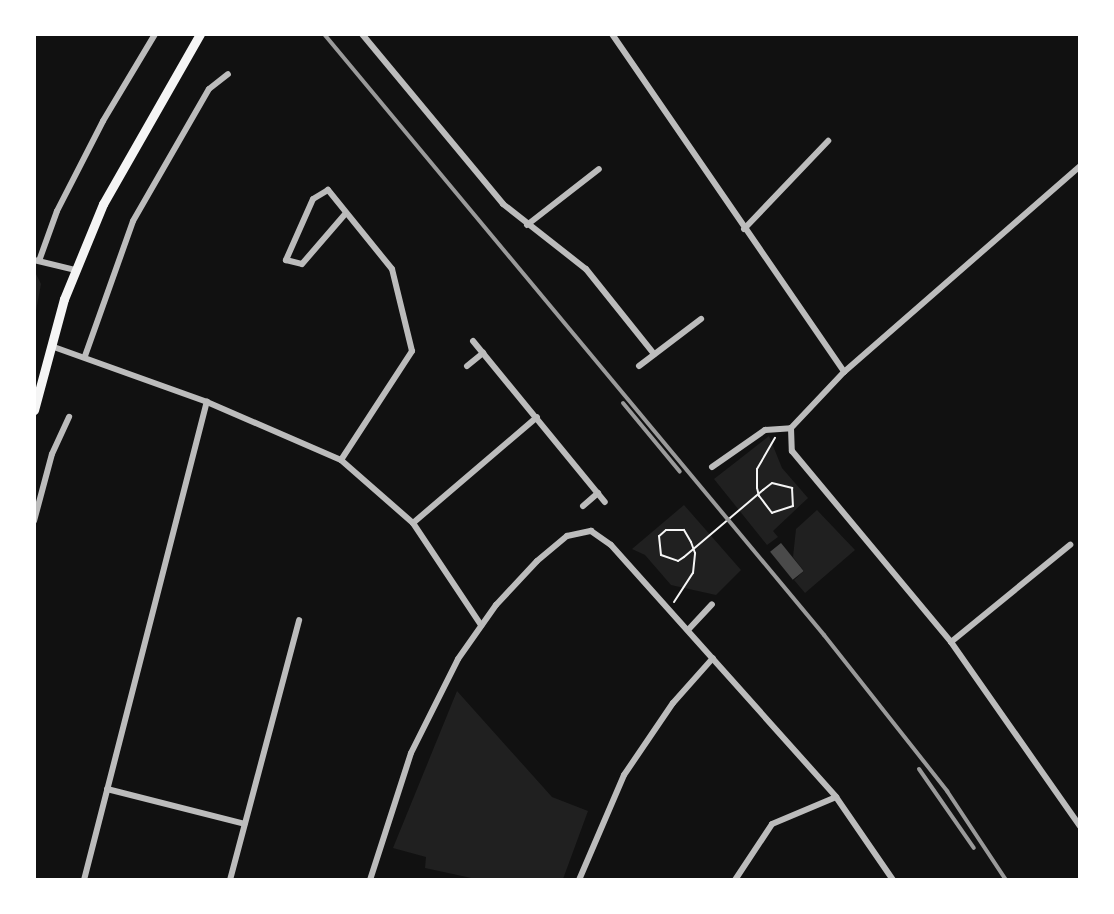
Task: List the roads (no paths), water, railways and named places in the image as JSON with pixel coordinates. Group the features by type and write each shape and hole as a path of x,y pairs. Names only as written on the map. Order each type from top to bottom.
{"main road":[{"path":"34,410 75,270 124,162 200,34"}],"street":[{"path":"75,270 37,261 93,141 155,34"},
{"path":"362,34 503,204 586,269 654,354"},
{"path":"612,34 844,372"},
{"path":"85,356 133,221 209,89 228,74"},
{"path":"744,229 828,141"},
{"path":"712,467 752,437 775,429 791,428 844,372 1080,166"},
{"path":"527,225 599,169"},
{"path":"341,460 412,351 392,269 346,213 322,189 301,220 286,260 302,264 346,213"},
{"path":"639,366 701,319"},
{"path":"473,341 605,502"},
{"path":"51,346 85,356 207,402 341,460 413,523 481,625"},
{"path":"467,366 483,353"},
{"path":"84,879 207,402"},
{"path":"34,521 52,454 69,417"},
{"path":"413,523 537,417"},
{"path":"791,428 792,451 951,642 1080,826"},
{"path":"583,506 598,493"},
{"path":"370,879 411,753 481,625 537,561 578,532 601,535 688,630 836,797 893,879"},
{"path":"951,642 1070,545"},
{"path":"688,630 712,604"},
{"path":"230,879 299,620"},
{"path":"579,879 624,776 673,703 713,658"},
{"path":"107,789 245,824"},
{"path":"735,879 772,824 836,797"}],"railway":[{"path":"324,34 824,635 947,791 1006,880"},
{"path":"623,403 680,472"},
{"path":"919,769 974,848"}]}
